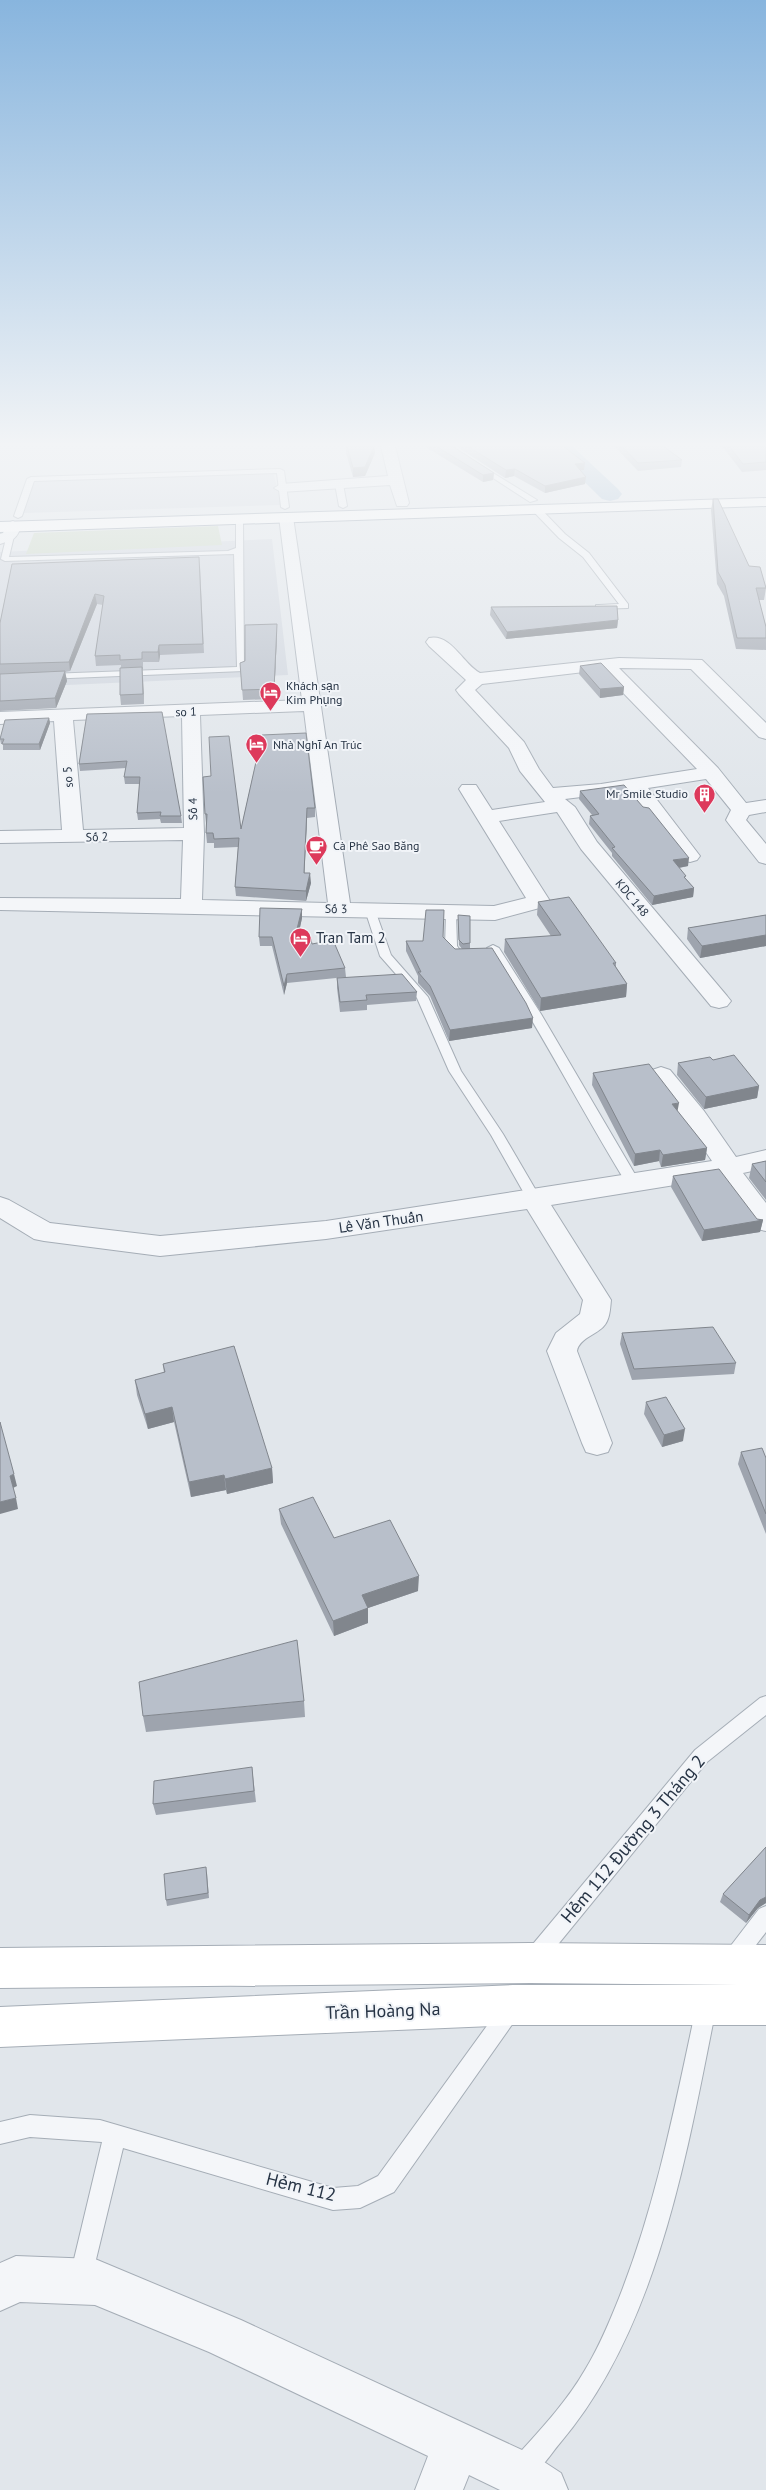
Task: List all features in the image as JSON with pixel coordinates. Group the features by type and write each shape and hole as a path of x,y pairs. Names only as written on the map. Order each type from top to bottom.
{"main road":[{"path":"0,1968 530,1963 747,1965"},
{"name":"Trần Hoàng Na","path":"0,2027 514,2005 766,2005"}],"street":[{"path":"292,562 340,909"},
{"path":"435,642 451,654 466,674 477,679 605,664 696,664 766,733"},
{"path":"605,664 710,772 741,810"},
{"name":"KDC 148","path":"477,679 465,690 517,746 530,771 554,800 568,811 588,845 719,1001"},
{"name":"so 1","path":"0,718 191,712 311,705"},
{"name":"Số 4","path":"191,712 194,834 191,906"},
{"name":"so 5","path":"63,716 73,837"},
{"path":"486,817 600,790 710,772"},
{"path":"635,784 690,856"},
{"name":"Số 3","path":"0,904 495,913 539,901 469,789"},
{"path":"741,810 766,806"},
{"path":"741,810 736,820 766,858"},
{"name":"Số 2","path":"0,837 194,834"},
{"path":"662,1075 695,1116 724,1161 725,1168 766,1222"},
{"name":"Lê Văn Thuấn","path":"0,1206 44,1232 160,1246 326,1230 534,1199 725,1168 766,1159"},
{"path":"534,1199 597,1300 594,1319 568,1338 563,1344 562,1351 597,1443"},
{"path":"0,2288 16,2279 95,2282 225,2336 457,2444 531,2481"},
{"path":"439,2490 457,2444"}],"lane":[{"path":"38,677 241,669 238,562"},
{"path":"587,607 625,606 592,562"},
{"path":"370,910 386,956 422,997 455,1071 497,1134 534,1199"},
{"path":"451,912 451,947 459,956 486,952 520,987 604,1136 626,1167 633,1183"},
{"name":"Hẻm 112 Đường 3 Tháng 2","path":"530,1963 701,1756 766,1704"},
{"path":"747,1965 766,1916"},
{"name":"Hẻm 112","path":"0,2133 30,2126 100,2131 334,2199 360,2197 386,2184 514,2005"},
{"path":"531,2481 565,2419 601,2367 633,2294 659,2218 681,2129 707,2005"},
{"path":"80,2281 115,2135"}],"shaded area":[{"path":"0,562 275,562 288,675 0,688"}],"building":[{"path":"199,562 203,644 159,645 158,652 142,652 142,659 120,660 120,655 95,656 104,596 95,594 69,662 0,664 0,623 12,564"},
{"path":"717,562 747,562 749,566 760,567 766,588 756,588 766,627 766,638 737,638 725,585 718,572"},
{"path":"617,606 618,620 507,632 491,607"},
{"path":"277,624 274,689 242,690 240,663 245,661 245,625"},
{"path":"601,663 624,687 600,689 580,666"},
{"path":"142,667 143,694 120,695 120,668"},
{"path":"65,671 55,698 0,701 0,674"},
{"path":"162,712 181,816 160,816 161,812 137,813 140,777 124,777 127,761 79,764 87,714"},
{"path":"49,718 39,744 2,744 4,739 0,739 5,720"},
{"path":"306,733 315,808 307,808 304,873 310,873 306,891 235,887 239,838 214,839 213,833 206,833 207,814 205,814 203,777 211,776 209,737 229,736 241,829 262,735"},
{"path":"624,785 643,807 649,808 689,858 673,860 694,888 654,896 612,848 615,847 590,816 599,814 580,791"},
{"path":"569,897 616,963 613,963 627,984 541,998 505,939 561,935 538,902"},
{"path":"260,908 302,909 294,941 311,939 312,944 333,940 345,968 287,974 284,986 272,937 259,937"},
{"path":"426,910 444,910 443,937 455,949 492,948 526,1003 533,1018 450,1030 430,986 418,972 421,972 406,941 423,941"},
{"path":"458,915 470,916 470,943 463,944 459,940"},
{"path":"766,915 766,935 702,946 688,928"},
{"path":"402,974 417,992 366,995 367,1000 340,1002 337,978"},
{"path":"734,1055 759,1086 706,1097 678,1063 710,1057 713,1060"},
{"path":"649,1064 679,1103 672,1104 707,1148 663,1155 660,1150 635,1154 593,1073"},
{"path":"766,1161 766,1182 752,1164"},
{"path":"719,1169 757,1219 763,1220 704,1230 673,1176"},
{"path":"713,1327 736,1363 634,1369 622,1333"},
{"path":"234,1346 272,1468 225,1479 224,1475 189,1482 172,1407 145,1414 135,1380 165,1372 163,1364"},
{"path":"666,1397 685,1429 664,1435 646,1402"},
{"path":"0,1422 14,1474 10,1476 16,1498 0,1502"},
{"path":"762,1448 766,1458 766,1514 741,1452"},
{"path":"313,1497 334,1538 390,1520 419,1576 362,1595 368,1608 333,1621 279,1509"},
{"path":"297,1640 304,1701 143,1716 139,1682"},
{"path":"252,1767 254,1791 153,1804 154,1781"},
{"path":"766,1847 766,1897 760,1900 749,1915 723,1894"},
{"path":"206,1867 208,1893 166,1900 164,1874"}],"place":[{"name":"Khách sạn Kim Phụng","path":"270,712"},
{"name":"Nhà Nghĩ An Trúc","path":"257,764"},
{"name":"Mr Smile Studio","path":"704,813"},
{"name":"Cà Phê Sao Băng","path":"317,865"},
{"name":"Tran Tam 2","path":"300,957"}]}
